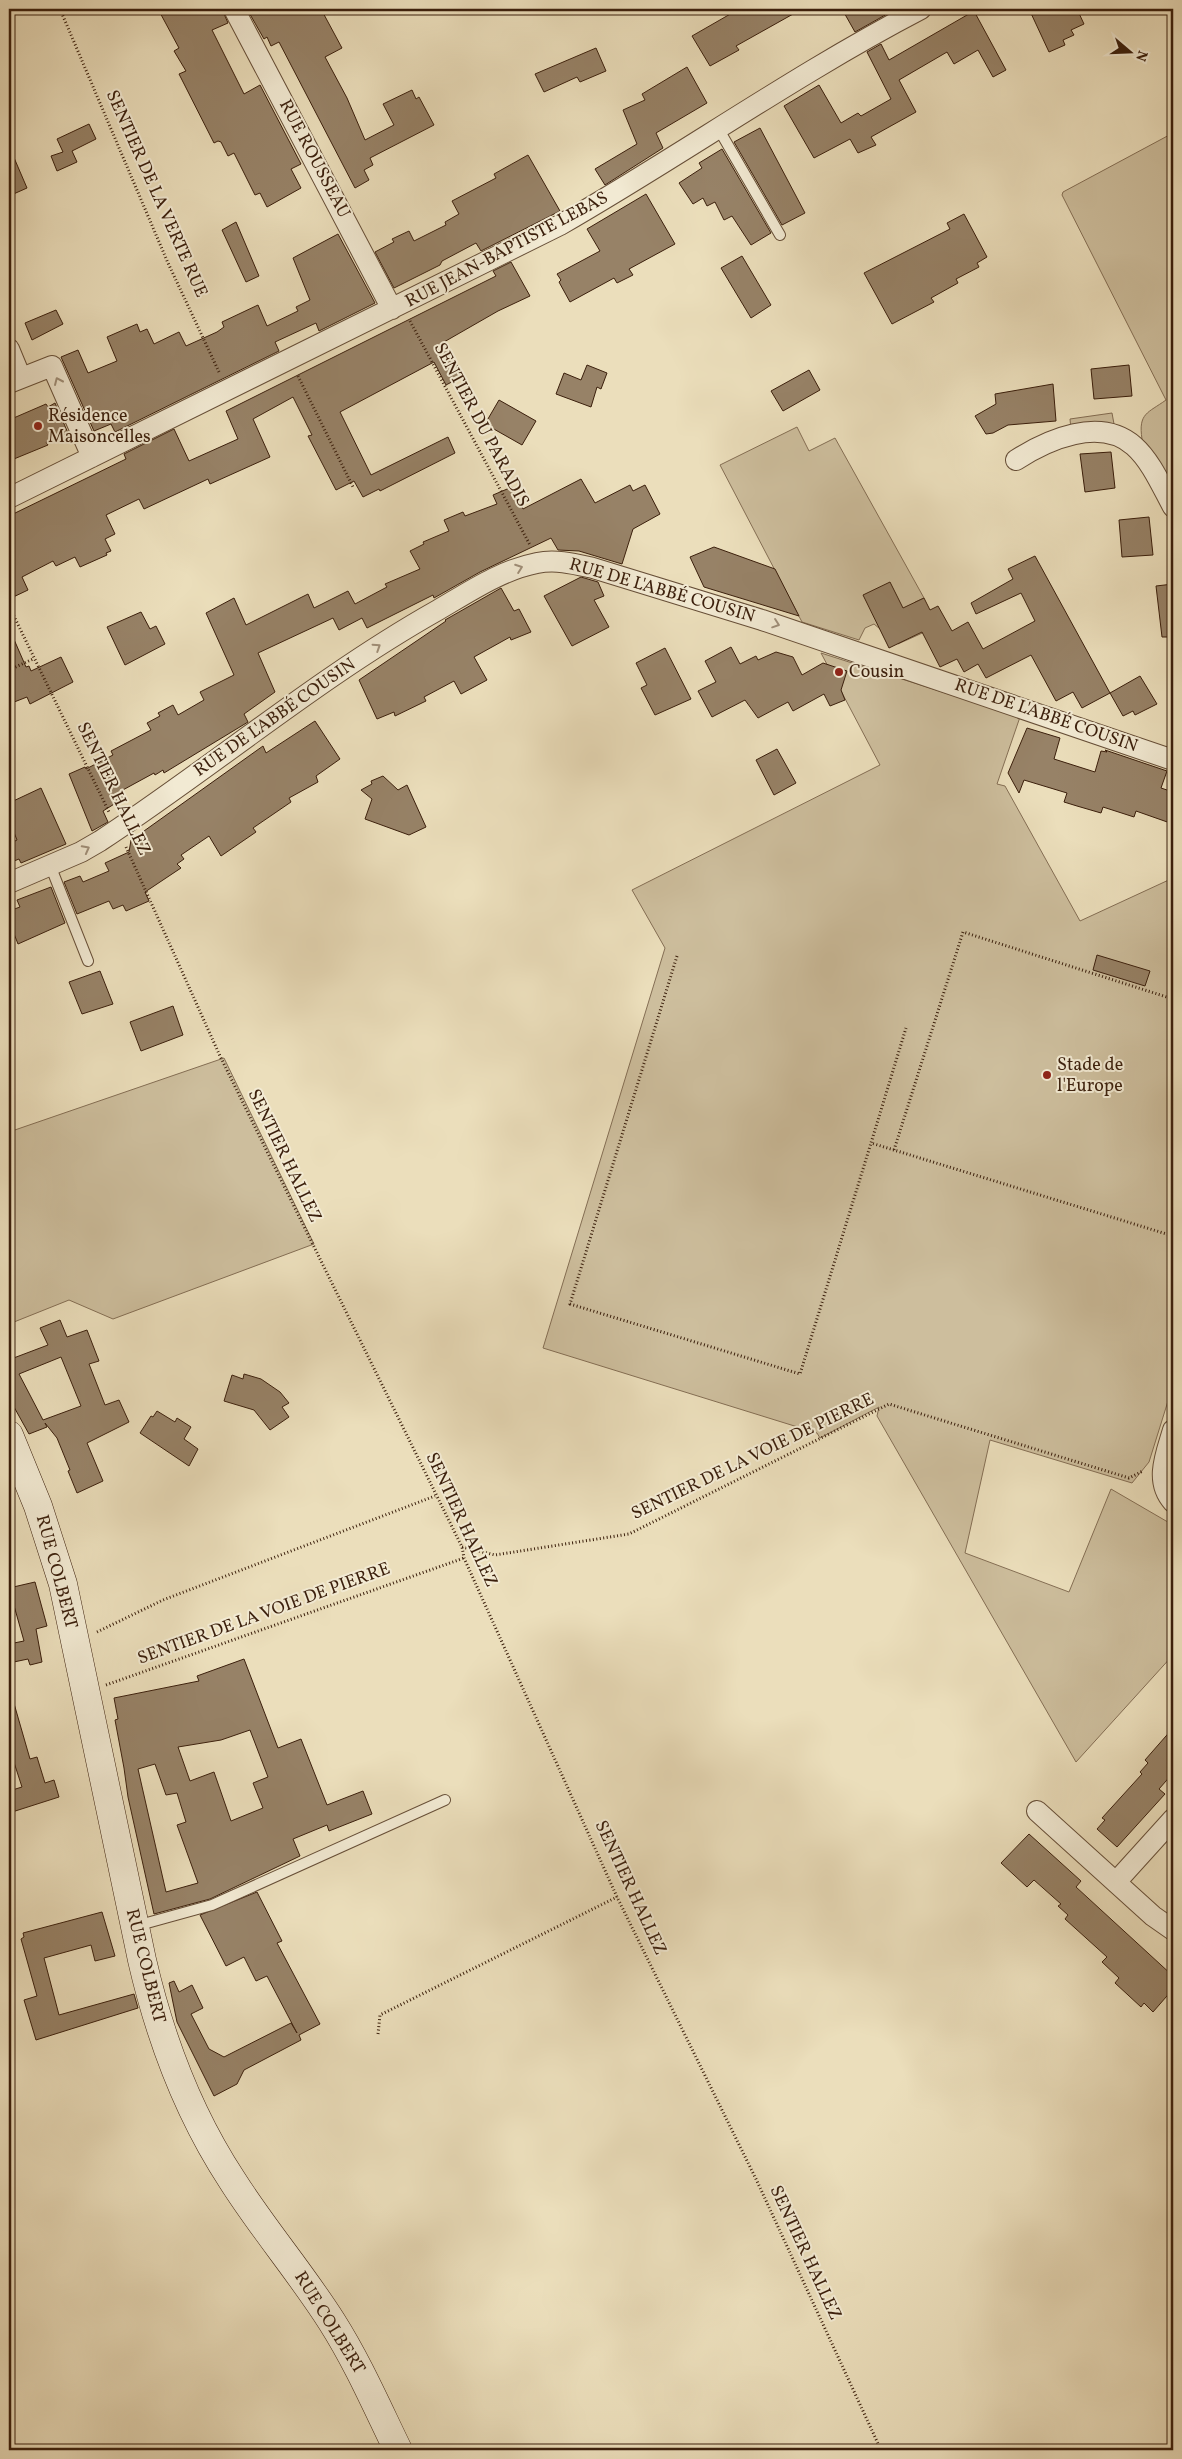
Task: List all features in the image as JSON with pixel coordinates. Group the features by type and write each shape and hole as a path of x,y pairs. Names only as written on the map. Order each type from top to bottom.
{"main road":[{"name":"RUE COLBERT","path":"9,1435 48,1536 63,1584 135,1926 160,2027 196,2117 232,2181 300,2274 340,2335 398,2450"}],"street":[{"name":"RUE ROUSSEAU","path":"234,9 401,305"},
{"name":"RUE JEAN-BAPTISTE LEBAS","path":"9,498 560,225 791,82 921,9"},
{"path":"9,349 15,381 52,366 92,457"},
{"path":"1016,460 1059,437 1092,432 1112,434 1129,442 1142,456 1173,507"},
{"name":"RUE DE L'ABBÉ COUSIN","path":"9,883 91,847 333,676 409,626 500,575 539,562 565,562 593,568 762,620 1173,760"},
{"path":"1173,1430 1164,1461 1163,1482 1173,1502"},
{"path":"1037,1810 1153,1916 1173,1930"},
{"path":"1116,1882 1173,1819"}],"lane":[{"path":"718,128 780,235"},
{"path":"50,865 88,961"},
{"path":"135,1926 212,1905 445,1800"}],"path":[{"name":"SENTIER DE LA VERTE RUE","path":"60,9 168,263 228,390"},
{"name":"SENTIER DU PARADIS","path":"401,305 414,312 410,320 539,562"},
{"path":"290,360 353,487"},
{"name":"SENTIER HALLEZ","path":"9,606 33,659 118,829 220,1056 435,1496 462,1547 464,1558 617,1897 756,2179 881,2450"},
{"path":"9,670 33,659"},
{"path":"894,1150 963,932 1173,999"},
{"path":"677,956 570,1304 800,1374 906,1028"},
{"path":"871,1143 1173,1236"},
{"name":"SENTIER DE LA VOIE DE PIERRE","path":"462,1547 495,1555 629,1534 889,1404 1129,1478 1164,1461"},
{"path":"76,1642 163,1600 435,1496"},
{"name":"SENTIER DE LA VOIE DE PIERRE","path":"83,1678 99,1674 102,1687 464,1558"},
{"path":"378,2034 380,2015 617,1897"}],"shaded area":[{"path":"1173,133 1173,495 1142,439 1141,430 1143,419 1149,411 1166,400 1062,195 1063,192"},
{"path":"1112,413 1114,424 1071,430 1070,419"},
{"path":"797,427 809,451 835,438 924,598 915,602 929,630 898,644 874,624 865,628 859,640 802,622 720,465"},
{"path":"821,653 1020,717 997,784 1005,786 1080,921 1173,878 1173,1385 1149,1462 1132,1483 990,1440 965,1553 1069,1592 1111,1489 1173,1525 1173,1655 1076,1762 877,1416 879,1407 820,1438 817,1433 543,1348 665,948 632,890 880,765"},
{"path":"224,1058 314,1244 113,1319 69,1300 9,1324 9,1132"}],"building":[{"path":"158,9 222,9 228,23 212,30 244,94 260,85 301,164 291,169 301,188 267,207 260,193 255,195 234,153 228,156 221,142 214,143 179,74 186,71 174,51 179,48"},
{"path":"247,9 321,9 342,48 325,57 347,98 365,140 394,125 383,104 412,90 416,99 419,97 434,125 370,158 373,165 364,170 369,180 355,188 279,42 271,46 267,37 264,39"},
{"path":"739,9 802,9 736,46 739,50 710,66 692,36"},
{"path":"842,9 896,9 855,32"},
{"path":"1029,9 1077,9 1084,24 1071,30 1074,35 1063,40 1065,45 1049,52"},
{"path":"974,11 1006,70 993,77 978,50 954,64 947,52 899,80 916,112 871,137 876,145 858,153 850,139 814,158 784,106 819,85 841,123 858,113 861,116 891,99 867,52 881,44 889,60"},
{"path":"596,48 606,71 580,82 577,77 544,92 535,74"},
{"path":"687,67 707,103 656,133 663,148 605,185 595,169 637,144 623,110 645,100 642,94"},
{"path":"89,124 96,139 72,151 77,162 57,171 51,156 63,152 57,139"},
{"path":"760,128 805,213 782,225 734,142"},
{"path":"9,146 27,188 9,196"},
{"path":"722,149 771,233 751,245 732,216 724,220 715,202 707,206 703,198 693,204 679,183 702,168 699,163"},
{"path":"528,155 560,211 481,251 476,243 442,261 440,265 394,288 375,252 394,242 392,239 409,231 414,241 446,225 445,222 459,214 452,201 496,178 494,174"},
{"path":"646,194 675,244 629,269 633,275 617,283 614,278 570,302 559,282 561,280 557,274 600,251 587,229"},
{"path":"964,214 987,257 977,263 979,267 956,279 958,283 931,298 934,302 892,324 864,273 950,229 947,223"},
{"path":"236,222 259,276 246,282 222,230"},
{"path":"338,234 375,303 319,331 316,323 275,342 279,351 115,432 111,424 94,431 61,357 78,350 88,373 117,361 107,337 137,324 140,332 147,329 154,344 179,332 186,346 217,332 224,327 222,322 258,305 267,326 298,311 296,307 310,300 293,258"},
{"path":"742,256 771,305 751,318 721,268"},
{"path":"511,262 530,296 498,311 444,342 463,376 446,385 434,362 340,412 371,475 448,437 455,453 380,491 379,489 363,497 354,481 336,490 308,436 312,435 293,397 253,419 270,457 210,484 208,479 144,509 139,499 106,515 115,534 105,539 111,551 106,553 107,555 80,567 75,557 56,566 53,561 22,577 28,590 9,599 9,516 126,459 124,454 174,429 189,461 238,439 226,411 496,276 493,271"},
{"path":"56,310 63,324 32,340 25,323"},
{"path":"587,365 607,373 601,389 597,387 591,407 556,394 564,373 581,380"},
{"path":"1129,365 1132,396 1094,399 1091,369"},
{"path":"809,370 820,390 783,411 771,391"},
{"path":"1053,384 1056,421 1008,425 993,433 986,434 975,416 996,404 995,394"},
{"path":"499,400 536,421 522,445 485,424"},
{"name":"Résidence Maisoncelles","path":"55,403 68,433 46,442 48,445 9,461 9,420 46,404 48,407"},
{"path":"1111,452 1115,488 1085,492 1080,454"},
{"path":"581,479 595,503 630,485 633,491 645,485 660,514 633,529 622,564 579,551 558,550 551,538 480,572 434,598 433,595 367,628 362,618 339,630 333,618 258,653 275,692 244,714 248,722 164,773 163,770 155,775 154,773 121,791 124,798 103,811 108,822 92,831 69,774 85,767 86,769 113,755 111,751 151,730 147,723 160,716 158,713 173,705 178,715 204,700 200,692 234,675 206,613 234,598 246,625 308,594 314,608 348,591 355,604 387,587 385,584 420,569 410,551 424,544 423,542 449,531 444,520 463,512 465,516 497,504 493,495 512,487 523,509"},
{"path":"1149,517 1153,555 1122,557 1119,520"},
{"path":"714,547 775,569 799,616 704,587 690,557"},
{"path":"1035,556 1110,693 1082,708 1073,692 1056,701 1031,655 986,678 978,664 964,672 957,659 940,667 922,632 889,648 863,595 890,582 903,608 924,598 930,610 938,606 952,631 968,622 983,649 1035,621 1021,593 976,614 971,603 1013,579 1008,569"},
{"path":"581,577 598,582 604,596 594,600 609,627 572,646 544,596"},
{"path":"1173,584 1173,637 1162,637 1156,586"},
{"path":"501,588 514,611 519,609 531,632 511,640 510,637 474,657 487,680 461,694 454,681 424,697 426,701 395,716 394,712 377,719 359,680 445,620"},
{"path":"141,612 150,629 156,626 165,644 125,665 107,627"},
{"path":"9,628 26,667 29,666 31,671 61,657 73,682 30,704 27,697 9,704"},
{"path":"731,647 740,664 756,656 758,660 776,652 793,657 802,675 823,663 847,671 841,690 845,700 830,706 824,694 793,711 788,702 758,718 745,700 712,717 698,691 716,682 705,661"},
{"path":"665,648 691,699 655,715 641,688 647,685 636,663"},
{"path":"1140,676 1157,704 1135,715 1133,711 1123,716 1110,693"},
{"path":"315,721 340,759 316,776 318,782 289,798 291,802 253,828 256,832 221,856 209,836 181,855 184,859 177,864 181,868 145,892 149,901 126,911 123,905 113,909 109,901 77,914 64,882 80,876 83,882 109,871 105,863 129,852 131,840 263,746 266,753"},
{"path":"1027,728 1060,738 1054,759 1095,772 1101,751 1107,752 1105,750 1167,771 1161,788 1173,792 1173,824 1136,811 1134,817 1103,807 1101,813 1077,806 1064,802 1067,793 1024,780 1019,793 1008,773"},
{"path":"777,749 796,783 774,795 756,760"},
{"path":"383,776 398,790 407,785 426,827 409,835 365,819 372,799 361,790 372,784 371,781"},
{"path":"41,788 66,844 21,863 19,859 9,863 9,844 17,840 9,820 9,803"},
{"path":"51,887 65,923 18,944 9,921 9,911 20,907 17,900"},
{"path":"1097,955 1150,971 1145,986 1093,970"},
{"path":"100,971 113,1004 82,1014 69,982"},
{"path":"173,1006 183,1035 141,1051 130,1022"},
{"path":"60,1320 67,1337 87,1330 99,1361 89,1364 105,1405 119,1400 129,1422 87,1443 103,1481 77,1493 57,1438 45,1423 47,1427 29,1434 9,1398 9,1354 11,1359 48,1345 40,1328","holes":["61,1357 81,1406 43,1420 19,1374"]},
{"path":"244,1374 261,1379 280,1392 289,1403 282,1407 289,1417 270,1430 254,1410 224,1401 232,1375 243,1379"},
{"path":"157,1411 175,1422 177,1418 191,1427 184,1439 198,1449 189,1466 140,1433 151,1416 153,1417"},
{"path":"35,1582 47,1626 36,1629 42,1662 30,1665 28,1659 9,1663 9,1644 24,1641 9,1588"},
{"path":"244,1659 278,1748 301,1739 327,1805 363,1791 372,1814 329,1831 327,1825 293,1839 300,1856 210,1899 154,1914 128,1797 115,1720 118,1719 114,1698 199,1681 197,1676","holes":["250,1730 268,1777 253,1783 263,1808 231,1821 214,1772 190,1781 178,1747 221,1740","155,1764 166,1795 177,1793 186,1822 177,1825 198,1883 166,1892 138,1769"]},
{"path":"13,1700 30,1759 37,1757 45,1783 54,1780 59,1797 9,1813 9,1791 22,1787 9,1747 9,1701"},
{"path":"1173,1728 1173,1773 1159,1789 1165,1794 1117,1847 1097,1829 1105,1820 1102,1818 1142,1774 1140,1772 1148,1763 1145,1760"},
{"path":"1029,1834 1081,1881 1076,1887 1173,1976 1173,1989 1153,2012 1144,2003 1141,2007 1115,1983 1119,1978 1102,1962 1107,1957 1065,1919 1068,1915 1058,1906 1061,1904 1034,1880 1027,1887 1001,1863"},
{"path":"257,1892 282,1941 277,1943 320,2024 299,2035 301,2040 244,2070 237,2084 214,2096 177,2022 169,1983 174,1981 179,1992 192,1985 203,2008 191,2014 209,2049 224,2057 291,2023 297,2033 267,1976 256,1981 244,1957 226,1966 200,1915"},
{"path":"102,1912 115,1956 95,1961 91,1945 44,1958 59,2015 134,1994 138,2008 36,2040 24,2000 37,1996 21,1939 24,1937 23,1933"}],"place":[{"name":"Résidence Maisoncelles","path":"38,426"},
{"name":"Cousin","path":"839,672"},
{"name":"Stade de l'Europe","path":"1047,1075"}]}
